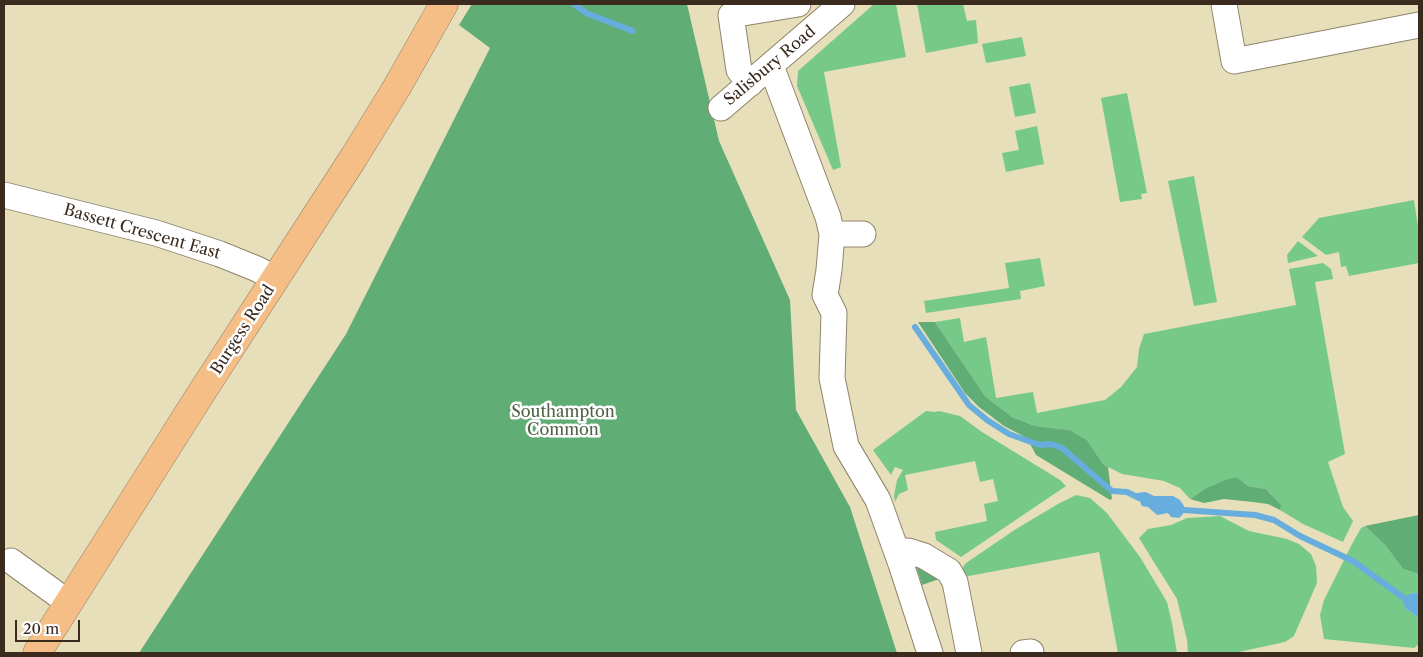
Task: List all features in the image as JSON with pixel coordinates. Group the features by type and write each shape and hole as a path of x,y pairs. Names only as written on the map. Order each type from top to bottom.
{"main road":[{"name":"Burgess Road","path":"37,653 397,87 444,4"}],"street":[{"path":"750,84 739,70 731,14 798,4"},
{"name":"Salisbury Road","path":"721,108 842,4"},
{"path":"1224,4 1234,61 1419,26"},
{"path":"771,66 821,196 832,234 825,295 834,313 832,378 846,446 878,500 930,653"},
{"name":"Bassett Crescent East","path":"4,195 156,233 220,254 258,269 276,279"},
{"path":"832,234 863,234"},
{"path":"897,552 908,551 924,556 949,571 955,582 969,653"},
{"path":"11,561 69,603"}],"green space":[{"name":"Southampton Common","path":"472,4 687,4 719,141 790,300 796,410 850,507 897,653 139,653 346,334 490,48 459,25"},
{"path":"874,4 896,4 906,57 824,72 841,167 833,170 797,86 798,71"},
{"path":"917,4 963,4 967,21 976,20 978,43 926,53"},
{"path":"1022,37 1026,56 986,63 982,44"},
{"path":"1030,83 1036,113 1015,117 1009,87"},
{"path":"1127,93 1147,193 1141,194 1142,199 1120,202 1101,98"},
{"path":"1037,126 1044,164 1006,172 1002,153 1019,150 1015,131"},
{"path":"1194,176 1217,302 1194,306 1168,181"},
{"path":"1414,200 1419,233 1419,263 1349,276 1346,266 1341,267 1339,252 1326,255 1302,237 1319,218"},
{"path":"1298,241 1318,256 1288,263 1287,255"},
{"path":"1040,258 1045,286 1020,291 1021,299 926,313 924,301 1009,288 1005,263"},
{"path":"1323,263 1331,269 1333,279 1315,282 1345,454 1328,462 1343,507 1353,521 1343,542 1303,524 1280,510 1280,504 1266,489 1248,486 1237,477 1206,488 1190,499 1180,488 1164,481 1122,474 1108,467 1103,464 1087,440 1070,430 1035,426 1012,417 985,396 935,322 960,318 964,342 986,337 996,398 1033,392 1037,413 1105,400 1121,387 1137,367 1139,349 1144,334 1296,305 1289,269"},
{"path":"918,322 935,322 985,396 1012,417 1035,426 1070,430 1087,440 1103,464 1108,467 1112,499 1110,500 1036,455 1027,438 1004,426 979,407 965,393"},
{"path":"926,411 939,411 960,416 982,432 1060,480 1066,486 961,557 936,540 935,532 987,521 984,504 998,501 993,479 980,482 975,461 905,475 908,490 899,494 895,502 894,496 897,480 903,470 895,467 891,475 873,450"},
{"path":"1237,477 1248,486 1266,489 1281,505 1280,510 1268,504 1253,502 1224,499 1204,503 1190,499 1206,488"},
{"path":"1076,495 1090,498 1107,513 1140,557 1167,602 1177,653 1118,653 1099,552 963,577 960,571 966,563 1016,529"},
{"path":"1419,515 1419,574 1403,569 1385,545 1365,526"},
{"path":"1220,516 1249,531 1287,539 1299,544 1311,554 1316,566 1317,583 1294,636 1285,642 1234,653 1188,653 1187,640 1177,599 1139,538 1148,529 1171,525 1187,518"},
{"path":"1365,526 1385,545 1403,569 1419,574 1419,592 1410,594 1406,609 1419,618 1419,644 1414,648 1324,639 1320,615 1324,600 1351,546 1361,528"},
{"path":"915,562 945,577 922,585"}],"water":[{"path":"1146,492 1154,496 1173,496 1180,500 1184,506 1183,514 1179,518 1171,517 1168,513 1157,515 1148,507 1142,506 1136,493"},
{"path":"1419,592 1419,618 1406,609 1403,602 1404,598 1410,594"}],"waterway":[{"path":"574,4 586,13 633,31"},
{"path":"915,327 969,405 987,420 1009,434 1041,445 1051,444 1062,448 1112,491 1127,492 1139,498"},
{"path":"1184,510 1255,515 1274,520 1300,536 1353,561 1404,598"}]}
